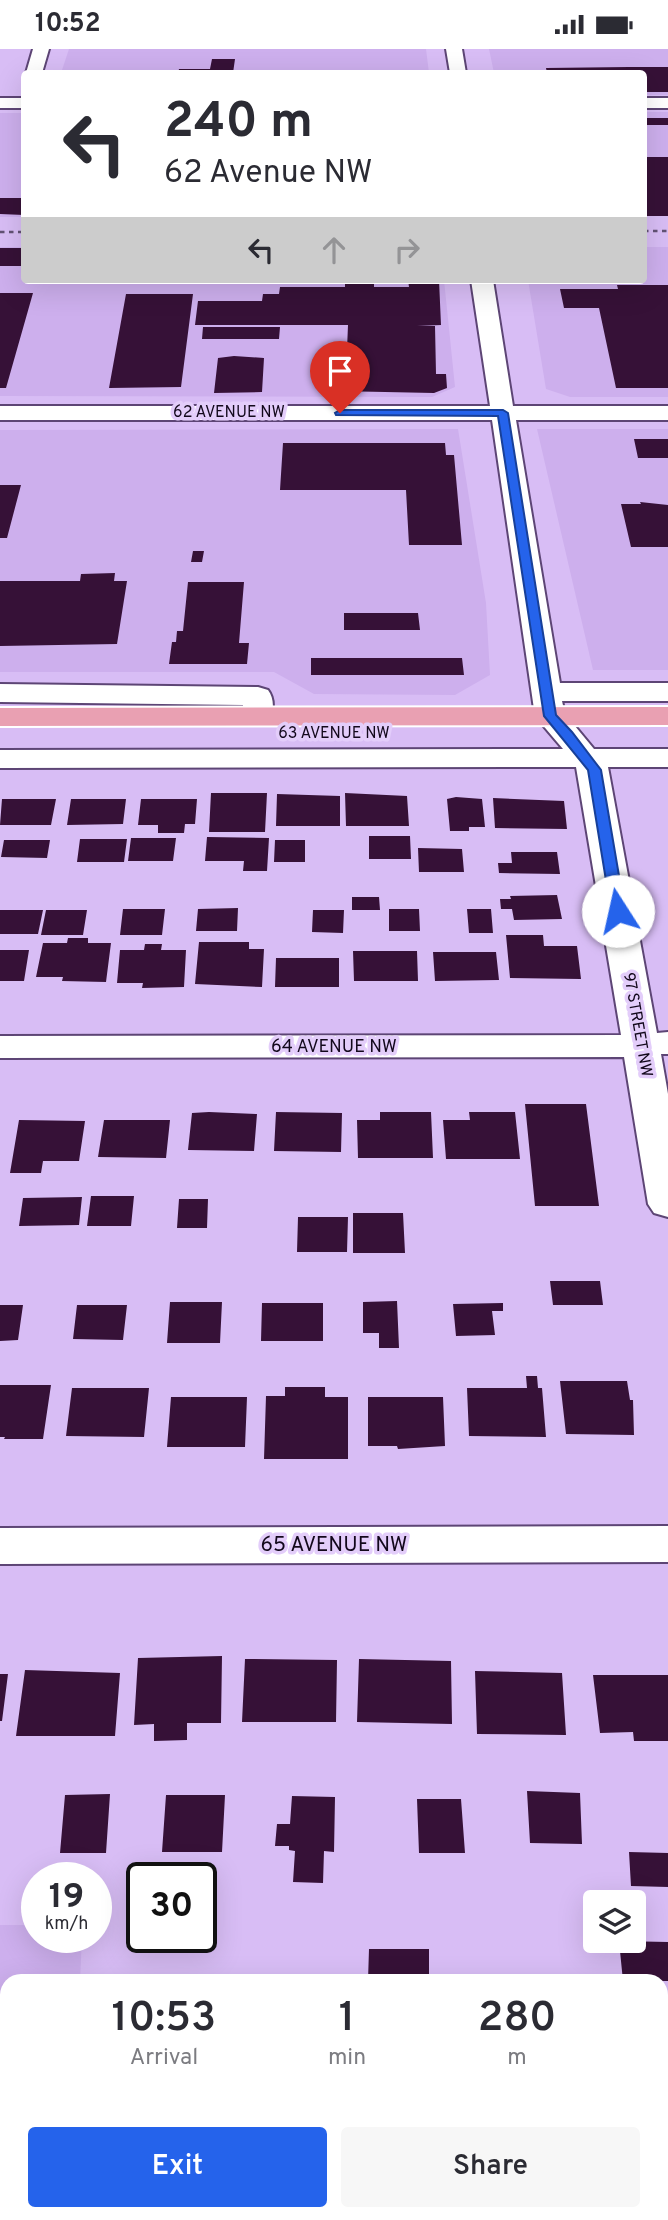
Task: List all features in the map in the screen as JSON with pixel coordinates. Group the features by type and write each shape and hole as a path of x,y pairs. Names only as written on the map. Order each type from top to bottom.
{"main road":[{"name":"63 AVENUE NW","path":"0,716 257,716 563,725 668,734"},
{"name":"63 AVENUE NW","path":"0,734 563,725 668,716"}],"street":[{"path":"35,70 41,49"},
{"path":"454,49 458,70"},
{"path":"0,103 21,103"},
{"path":"647,103 668,103"},
{"name":"97 STREET NW","path":"483,284 503,413 563,725 594,770 654,1044 668,1204"},
{"name":"62 AVENUE NW","path":"0,413 668,413"},
{"name":"63 AVENUE NW","path":"0,759 563,725 668,692"},
{"name":"63 AVENUE NW","path":"0,693 258,696 257,716"},
{"name":"63 AVENUE NW","path":"563,725 668,758"},
{"name":"64 AVENUE NW","path":"0,1047 608,1047 654,1044"},
{"name":"65 AVENUE NW","path":"0,1546 668,1544"}],"shaded area":[{"path":"69,49 426,49 429,70 62,70"},
{"path":"489,49 668,49 668,95 647,95 647,70 493,70"},
{"path":"647,112 668,112 668,216 647,216"},
{"path":"0,113 21,113 21,217 0,217"},
{"path":"0,247 21,247 21,284 444,284 455,387 432,397 0,396"},
{"path":"647,247 668,247 668,397 570,397 546,389 529,284 647,284"},
{"path":"458,429 486,603 490,675 455,695 314,694 274,672 0,672 0,430"},
{"path":"537,429 668,429 668,670 593,670"},
{"path":"0,1925 21,1925 21,1953 81,1953 80,1974 0,1974"}],"building":[{"path":"212,59 235,59 233,70 179,70 179,69 210,69"},
{"path":"668,67 668,92 647,92 647,70 546,68"},
{"path":"647,118 668,118 668,125 647,125"},
{"path":"647,157 668,157 668,216 647,216"},
{"path":"0,198 21,198 21,215 0,214"},
{"path":"0,248 21,248 21,266 0,266"},
{"path":"345,284 409,287 409,284 439,284 441,325 417,326 435,326 436,374 446,374 447,388 434,393 336,391 336,386 342,386 343,374 346,374 348,325 195,325 198,301 262,301 263,294 279,294 280,287 345,287"},
{"path":"617,285 668,285 668,388 616,388 599,308 564,308 560,289 618,289"},
{"path":"0,293 33,293 6,388 0,388"},
{"path":"126,294 193,294 181,387 109,388"},
{"path":"203,327 280,327 279,339 202,339"},
{"path":"218,358 264,358 262,392 214,393"},
{"path":"634,439 668,439 668,458 638,458"},
{"path":"283,443 445,443 446,455 454,455 462,545 409,545 406,490 280,490"},
{"path":"0,485 21,485 7,538 0,538"},
{"path":"640,502 668,505 668,547 631,547 621,504 641,504"},
{"path":"193,551 204,551 202,562 191,562"},
{"path":"115,573 114,581 127,581 117,644 0,646 0,581 80,581 81,574"},
{"path":"188,582 244,582 239,643 249,643 247,664 169,664 172,642 176,642 177,631 183,631"},
{"path":"344,613 418,613 420,630 344,630"},
{"path":"311,658 462,658 464,675 311,675"},
{"path":"211,793 267,793 265,832 209,832"},
{"path":"345,793 407,796 409,826 346,826"},
{"path":"277,794 340,796 340,826 276,826"},
{"path":"493,798 564,801 567,829 495,828"},
{"path":"2,799 56,799 51,825 0,825"},
{"path":"71,799 126,799 123,824 67,825"},
{"path":"141,799 197,799 195,824 185,824 184,833 158,833 158,825 138,825"},
{"path":"447,799 482,799 485,827 469,827 469,831 450,831"},
{"path":"369,836 410,836 411,859 369,859"},
{"path":"207,837 269,838 267,871 243,871 244,861 205,861"},
{"path":"131,838 176,838 173,861 128,861"},
{"path":"80,839 127,839 124,862 77,862"},
{"path":"4,840 50,840 47,858 1,857"},
{"path":"275,840 305,840 305,862 274,862"},
{"path":"418,848 462,849 464,872 419,872"},
{"path":"511,852 557,852 560,874 499,873 498,863 512,863"},
{"path":"557,895 562,919 514,920 512,909 501,909 500,899 511,899 510,896"},
{"path":"352,897 379,897 380,910 352,910"},
{"path":"238,908 237,931 196,931 198,909"},
{"path":"123,909 165,909 162,935 120,935"},
{"path":"389,909 419,909 420,931 389,931"},
{"path":"467,909 491,909 493,933 469,933"},
{"path":"0,910 43,910 38,934 0,934"},
{"path":"46,910 87,910 83,935 41,935"},
{"path":"313,910 344,910 343,933 312,932"},
{"path":"506,935 543,935 544,946 577,946 581,979 510,978"},
{"path":"68,938 88,938 88,943 111,943 106,982 62,981 63,977 36,977 43,943 67,943"},
{"path":"199,942 249,942 249,949 264,949 262,987 195,984"},
{"path":"145,944 162,944 161,950 186,950 184,987 142,988 143,983 117,983 120,950 144,950"},
{"path":"0,950 29,950 24,981 0,981"},
{"path":"353,951 417,951 418,981 354,981"},
{"path":"433,952 496,952 499,980 435,981"},
{"path":"276,958 339,958 339,987 275,987"},
{"path":"525,1104 586,1104 599,1206 535,1206"},
{"path":"276,1112 342,1113 341,1152 274,1151"},
{"path":"380,1112 431,1112 433,1158 358,1158 357,1120 380,1120"},
{"path":"469,1112 515,1112 520,1159 446,1159 443,1120 470,1120"},
{"path":"192,1113 257,1114 254,1151 188,1150"},
{"path":"19,1120 85,1121 79,1161 43,1161 41,1173 10,1173"},
{"path":"104,1120 170,1120 166,1158 98,1157"},
{"path":"91,1196 134,1196 131,1226 87,1226"},
{"path":"82,1197 79,1225 19,1226 23,1198"},
{"path":"179,1199 208,1199 207,1228 177,1228"},
{"path":"353,1213 403,1213 405,1253 353,1253"},
{"path":"298,1217 348,1217 347,1252 297,1252"},
{"path":"550,1281 600,1281 603,1305 553,1305"},
{"path":"397,1301 399,1348 379,1348 379,1333 363,1333 363,1302"},
{"path":"170,1302 222,1302 220,1343 167,1343"},
{"path":"262,1303 323,1303 323,1341 261,1341"},
{"path":"503,1303 503,1311 492,1311 495,1335 456,1336 453,1304"},
{"path":"0,1305 23,1305 18,1340 0,1341"},
{"path":"77,1305 127,1305 123,1340 73,1339"},
{"path":"526,1376 537,1376 538,1388 542,1388 546,1437 469,1436 467,1388 527,1388"},
{"path":"560,1381 627,1381 630,1400 633,1400 634,1435 566,1434"},
{"path":"0,1385 51,1385 43,1439 0,1437"},
{"path":"285,1387 325,1387 325,1397 348,1397 348,1459 264,1459 266,1396 285,1396"},
{"path":"72,1388 149,1388 144,1437 66,1436"},
{"path":"171,1397 247,1397 245,1447 167,1447"},
{"path":"368,1397 443,1397 445,1446 398,1449 397,1446 368,1446"},
{"path":"222,1656 221,1723 187,1723 187,1740 154,1741 154,1724 134,1725 138,1658"},
{"path":"245,1659 337,1660 336,1722 242,1722"},
{"path":"359,1659 451,1661 452,1724 357,1722"},
{"path":"25,1670 120,1673 115,1736 16,1736"},
{"path":"475,1671 562,1673 566,1735 477,1734"},
{"path":"0,1674 8,1674 2,1721 0,1721"},
{"path":"593,1675 668,1675 668,1741 634,1741 633,1732 600,1733"},
{"path":"527,1791 580,1793 582,1844 530,1843"},
{"path":"110,1794 106,1853 60,1853 65,1795"},
{"path":"166,1795 225,1795 222,1852 162,1852"},
{"path":"292,1796 335,1797 334,1852 324,1851 323,1883 293,1882 295,1851 289,1850 289,1846 275,1846 277,1824 290,1824"},
{"path":"417,1799 461,1799 465,1853 419,1853"},
{"path":"629,1852 668,1853 668,1887 631,1886"},
{"path":"646,1942 668,1942 668,1974 622,1974 620,1953 646,1953"},
{"path":"369,1949 429,1949 429,1974 368,1974"}],"railway":[{"path":"647,231 668,231"},
{"path":"0,232 21,232"}],"route":[{"path":"340,413 503,413 550,716 568,734 594,770 618,911"}]}
